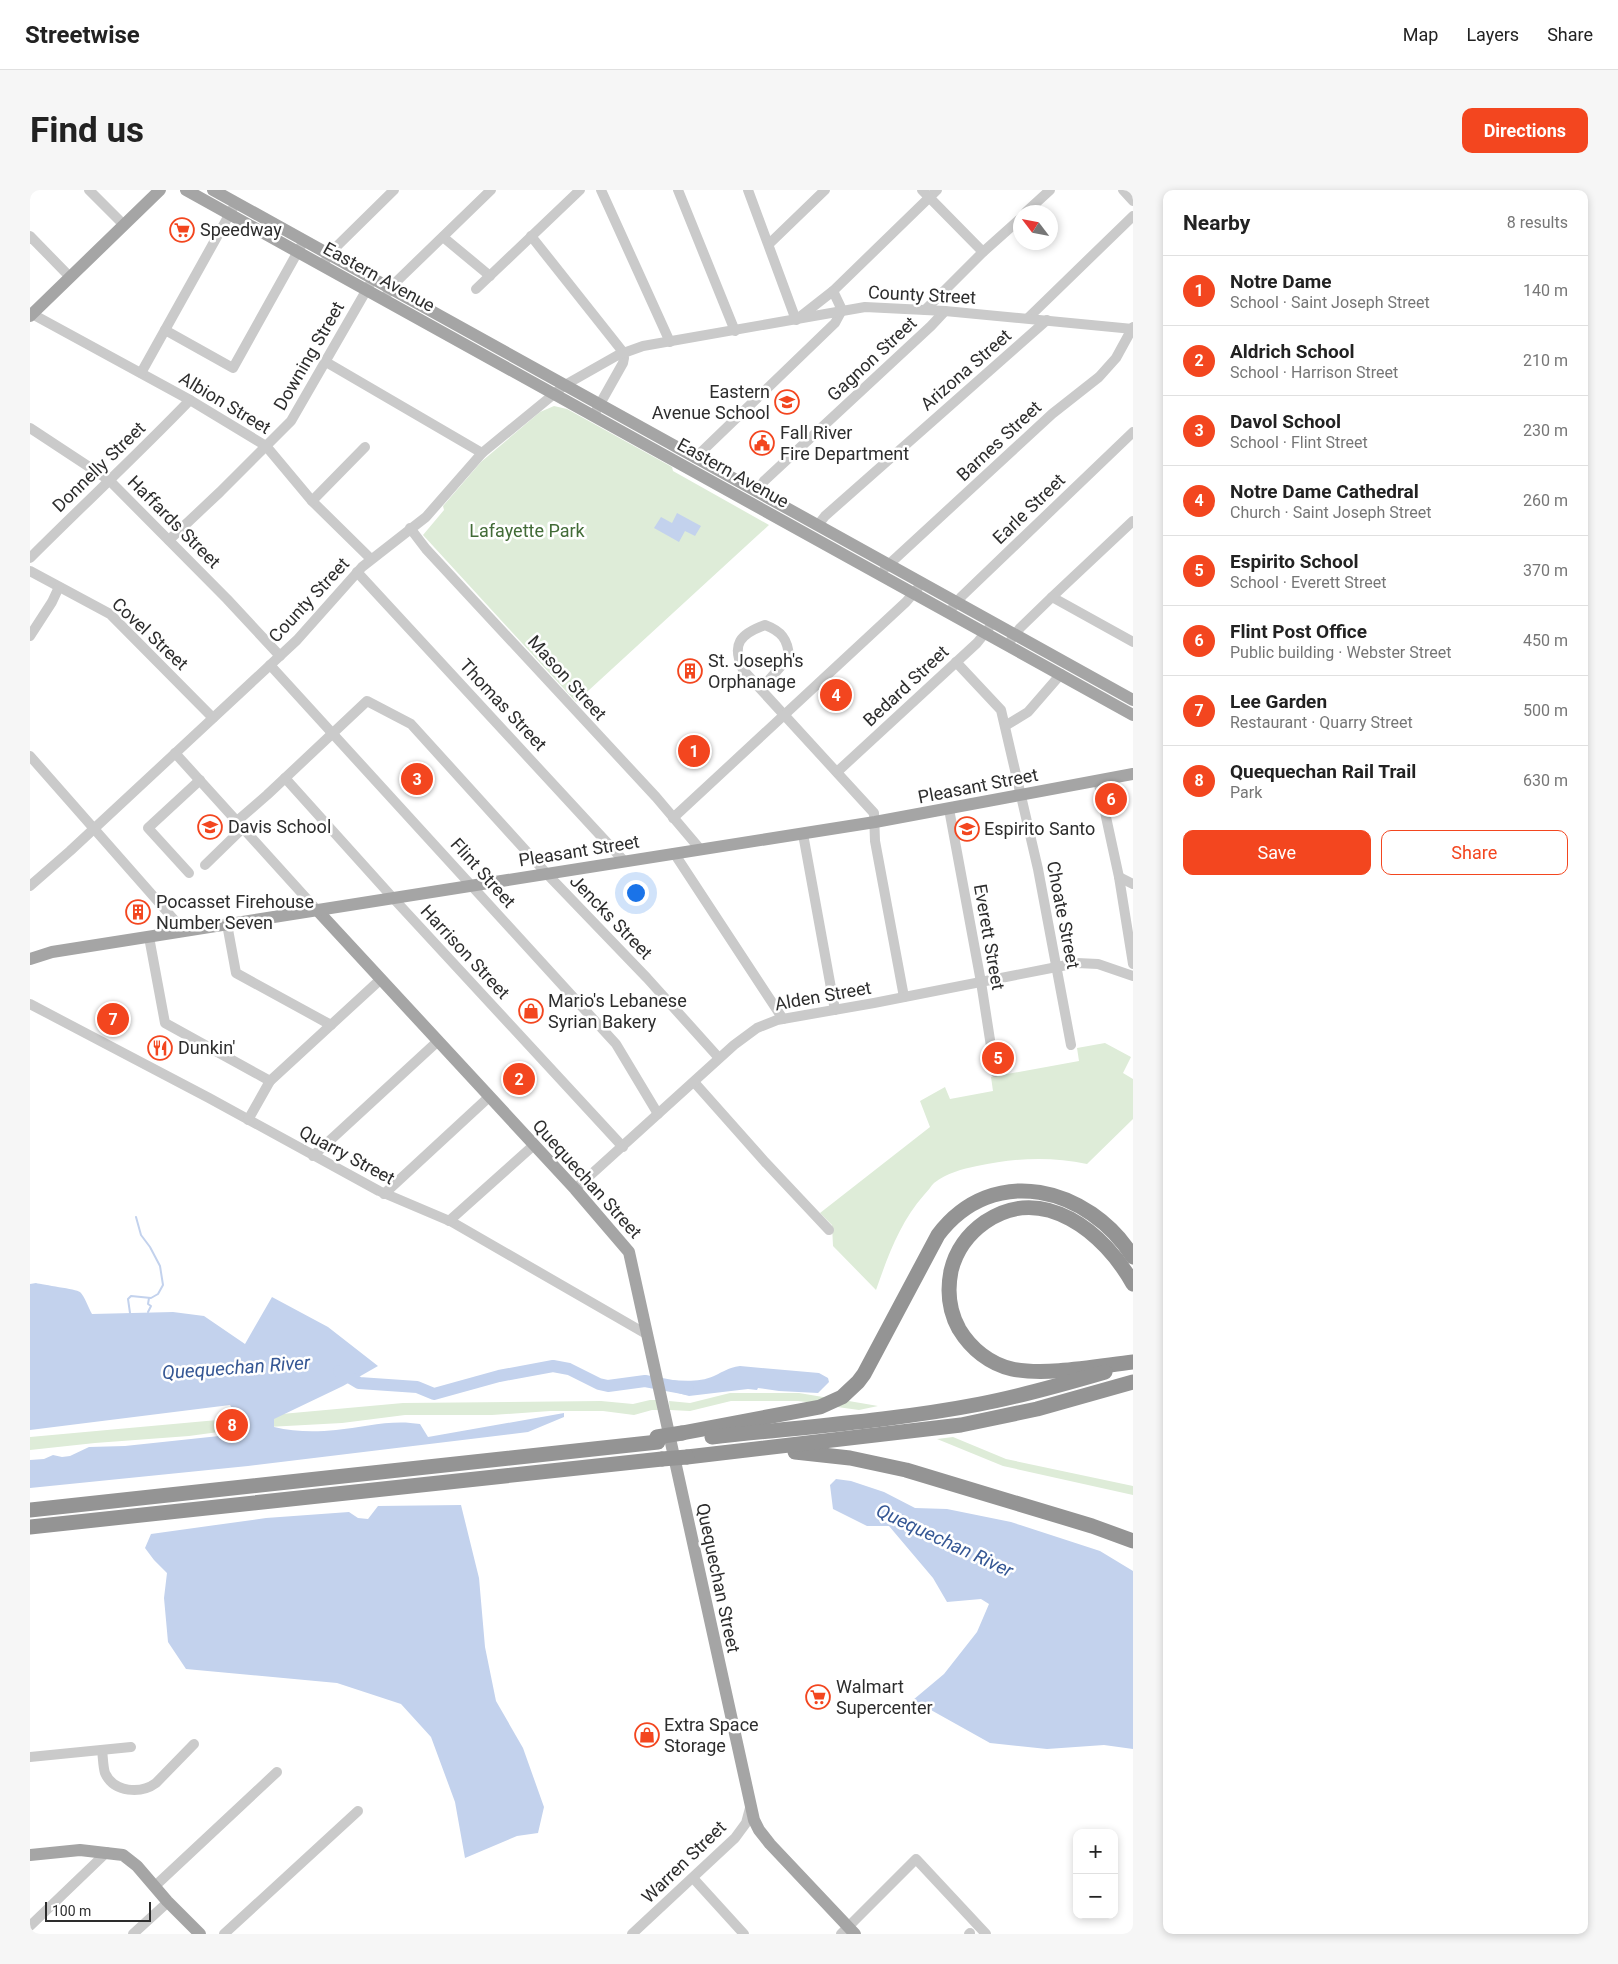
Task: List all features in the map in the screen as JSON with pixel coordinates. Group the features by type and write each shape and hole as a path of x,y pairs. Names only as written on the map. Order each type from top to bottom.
{"highway":[{"path":"30,1510 589,1450 683,1436 825,1405 842,1396 864,1374 938,1234 956,1215 978,1201 994,1194 1017,1190 1044,1192 1066,1199 1086,1209 1103,1221 1119,1237 1133,1257"},
{"path":"1133,1284 1111,1252 1085,1228 1070,1218 1054,1212 1029,1208 1011,1210 996,1216 972,1232 962,1245 955,1259 950,1275 949,1291 953,1316 964,1336 978,1352 1000,1365 1012,1369 1033,1371 1133,1363"},
{"path":"683,1436 880,1419 1006,1399 1133,1363"},
{"path":"30,1527 915,1432 1038,1409 1133,1382"},
{"path":"756,1449 850,1458 884,1464 1092,1526 1133,1541"}],"main road":[{"path":"31,315 160,190"},
{"name":"Eastern Avenue","path":"186,190 233,209 301,246 329,254 565,385 597,410 879,574 917,588 1011,640 1133,700"},
{"name":"Eastern Avenue","path":"213,190 233,209"},
{"name":"Eastern Avenue","path":"301,246 322,266 553,394 597,410 695,458 889,565 917,588"},
{"name":"Eastern Avenue","path":"1011,640 1060,674 1133,715"},
{"name":"Pleasant Street","path":"30,959 52,952 803,834 949,809 1133,774"},
{"name":"Quequechan Street","path":"317,910 534,1145 630,1253 730,1714 737,1737 750,1808 756,1826 770,1844 848,1932"},
{"path":"30,1855 80,1850 107,1852 127,1857 200,1934"}],"street":[{"path":"89,190 124,225"},
{"path":"322,266 329,254 394,190"},
{"path":"384,300 391,288 491,190"},
{"path":"476,289 580,190"},
{"path":"601,190 670,342"},
{"path":"678,190 735,331"},
{"path":"748,190 796,320 833,291 929,192 982,252"},
{"path":"769,244 825,190"},
{"path":"1034,205 1050,190"},
{"path":"1123,190 1133,201"},
{"path":"141,374 233,209"},
{"path":"1028,318 1133,216"},
{"path":"925,310 982,252 1013,224"},
{"path":"30,236 70,277"},
{"path":"531,236 623,352 623,364 597,410"},
{"path":"443,237 490,276"},
{"path":"165,330 233,368 301,246"},
{"name":"Downing Street","path":"169,540 295,416 373,278"},
{"path":"695,458 833,326 842,310 833,291"},
{"name":"County Street","path":"30,886 94,830 304,633 357,572 435,508 482,453 565,385 623,352 644,346 872,306 1028,318 1132,329"},
{"name":"Gagnon Street","path":"757,492 764,482 945,311"},
{"name":"Albion Street","path":"31,315 190,400 266,446 312,501 371,559"},
{"name":"Arizona Street","path":"818,525 825,516 1047,320"},
{"name":"Barnes Street","path":"879,574 1052,414 1099,377 1118,355 1132,329"},
{"path":"326,362 482,453"},
{"name":"Donnelly Street","path":"30,558 190,400"},
{"name":"Haffards Street","path":"30,428 108,480 169,540 280,656"},
{"name":"Earle Street","path":"953,608 1133,432"},
{"path":"312,501 365,447"},
{"path":"1011,640 1052,597 1133,521"},
{"name":"Mason Street","path":"410,528 426,549 700,849"},
{"name":"Covel Street","path":"30,571 110,614 213,718"},
{"name":"Thomas Street","path":"357,572 624,861"},
{"path":"30,636 52,602 59,587"},
{"path":"673,818 917,588"},
{"path":"1052,597 1133,642"},
{"path":"761,689 788,657 788,647 784,636 776,629 765,625 750,630 739,642 736,648 737,657 743,670 874,813 875,842 904,997"},
{"name":"Bedard Street","path":"837,772 956,662 989,628"},
{"name":"Choate Street","path":"956,662 1001,710 1038,869 1071,1045"},
{"name":"Flint Street","path":"270,665 473,885 616,1044 658,1114"},
{"path":"1004,726 1028,712 1060,674"},
{"name":"Jencks Street","path":"333,734 368,701 411,724 547,874 644,975 719,1058"},
{"path":"205,865 240,824 333,734"},
{"name":"Quequechan Street","path":"175,753 317,910"},
{"path":"30,756 184,931"},
{"name":"Harrison Street","path":"286,778 393,898 623,1147"},
{"path":"189,873 148,828 200,780"},
{"path":"1098,780 1119,877 1133,964"},
{"name":"Everett Street","path":"949,809 981,982 995,1072"},
{"path":"803,834 835,1010"},
{"path":"674,853 783,1019"},
{"path":"1119,877 1133,884"},
{"path":"228,924 236,973 331,1025"},
{"path":"149,937 165,1023 270,1081"},
{"name":"Alden Street","path":"575,1190 719,1058 752,1030 767,1023 1089,963 1108,967 1133,976"},
{"path":"248,1120 270,1081 381,979"},
{"name":"Quarry Street","path":"30,1004 384,1194 449,1221 648,1335"},
{"path":"313,1156 438,1041"},
{"path":"694,1082 829,1230"},
{"path":"384,1194 489,1097"},
{"path":"449,1221 534,1145"},
{"path":"102,1750 105,1773 111,1781 128,1790 135,1791 150,1788 194,1744"},
{"path":"30,1757 131,1746"},
{"path":"155,1886 278,1772"},
{"name":"Warren Street","path":"636,1933 738,1834 748,1818 750,1808"},
{"path":"224,1934 358,1811"},
{"path":"30,1926 107,1852"},
{"path":"848,1932 916,1858 986,1934"},
{"path":"692,1878 744,1934"},
{"path":"134,1934 168,1902"}],"green space":[{"name":"Lafayette Park","path":"554,406 567,409 672,467 673,471 769,525 576,702 423,535 444,510 443,506 481,462 540,412"},
{"path":"1105,1043 1131,1057 1123,1073 1133,1079 1133,1119 1087,1164 1046,1159 1018,1160 991,1163 949,1174 933,1184 908,1216 890,1252 876,1290 833,1246 832,1225 820,1213 930,1127 920,1101 945,1087 950,1099 993,1091 991,1077 1079,1061 1077,1048"},
{"path":"730,1393 799,1393 835,1399 823,1404 798,1401 731,1401 690,1411 670,1410 669,1401 690,1403"},
{"path":"657,1400 659,1410 634,1415 603,1411 550,1411 492,1415 405,1415 342,1423 248,1428 189,1436 30,1450 30,1437 403,1403 601,1401 633,1404"},
{"path":"843,1400 878,1406 859,1410 830,1406"},
{"path":"953,1437 1006,1459 1133,1486 1133,1495 1003,1466 937,1439"}],"water":[{"path":"677,513 701,526 695,536 685,531 679,542 654,528 661,517 672,523"},
{"path":"36,1283 80,1292 92,1314 173,1312 204,1316 245,1344 272,1297 328,1327 378,1366 343,1386 274,1419 274,1427 297,1431 321,1431 399,1422 420,1424 428,1437 564,1413 564,1417 528,1432 248,1466 30,1488 30,1460 44,1459 53,1455 70,1456 89,1447 125,1446 238,1434 242,1430 241,1422 230,1405 30,1430 30,1284"},
{"path":"740,1366 819,1373 828,1378 829,1382 818,1393 758,1388 757,1390 748,1389 689,1396 671,1391 671,1380 704,1379"},
{"path":"836,1479 851,1481 884,1492 915,1508 947,1509 1011,1522 1100,1551 1133,1571 1133,1749 1104,1745 1047,1749 990,1743 913,1700 944,1674 977,1632 989,1604 981,1599 947,1602 933,1578 889,1526 867,1526 833,1509 830,1485"},
{"path":"461,1505 479,1578 485,1647 496,1701 523,1748 544,1807 538,1833 517,1836 465,1858 455,1802 431,1737 401,1704 337,1683 186,1669 168,1642 164,1598 167,1573 145,1548 151,1534 266,1518 349,1512 358,1518 368,1519 378,1506"}],"waterway":[{"path":"130,1313 128,1299 131,1296 151,1298 158,1294 163,1285 160,1266 141,1235 136,1217"},
{"path":"148,1312 151,1306 148,1304 149,1298"},
{"name":"Quequechan River","path":"339,1371 359,1383 417,1387 434,1394 499,1376 553,1366 569,1369 599,1384 608,1386 645,1381 688,1389"}],"place":[{"name":"Speedway","path":"182,230"},
{"name":"Eastern Avenue School","path":"787,402"},
{"name":"Fall River Fire Department","path":"762,443"},
{"name":"St. Joseph's Orphanage","path":"690,671"},
{"name":"Notre Dame Cathedral","path":"836,695"},
{"name":"Notre Dame","path":"694,751"},
{"name":"Davol School","path":"417,779"},
{"name":"Flint Post Office","path":"1111,799"},
{"name":"Davis School","path":"210,827"},
{"name":"Espirito Santo","path":"967,829"},
{"name":"Pocasset Firehouse Number Seven","path":"138,912"},
{"name":"Mario's Lebanese Syrian Bakery","path":"531,1011"},
{"name":"Lee Garden","path":"113,1019"},
{"name":"Dunkin'","path":"160,1048"},
{"name":"Espirito School","path":"998,1058"},
{"name":"Aldrich School","path":"519,1079"},
{"name":"Quequechan Rail Trail","path":"232,1425"},
{"name":"Walmart Supercenter","path":"818,1697"},
{"name":"Extra Space Storage","path":"647,1735"}]}
